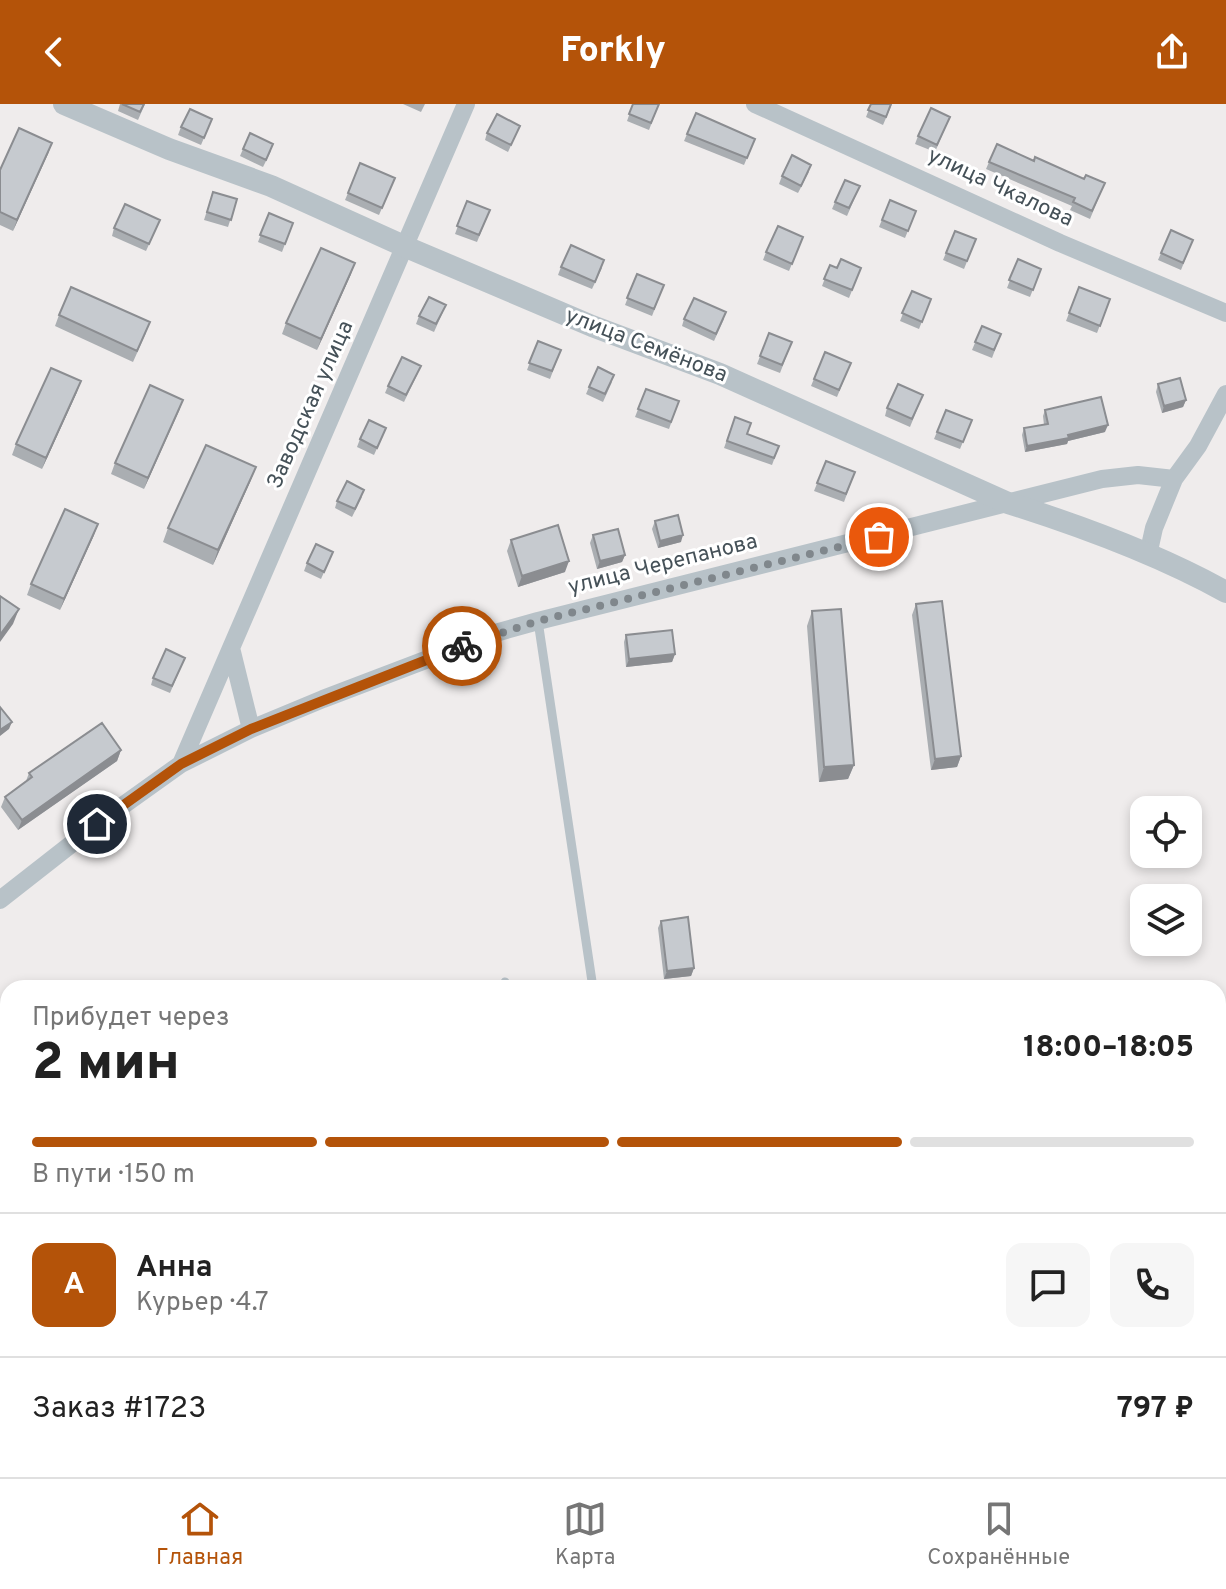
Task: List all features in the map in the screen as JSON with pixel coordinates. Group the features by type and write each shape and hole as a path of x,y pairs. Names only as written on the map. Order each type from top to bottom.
{"street":[{"name":"улица Семёнова","path":"64,104 169,149 271,186 592,326 720,374 1008,503 1148,555 1226,592"},
{"name":"Заводская улица","path":"181,764 466,104"},
{"name":"улица Чкалова","path":"755,104 1060,243 1226,313"},
{"path":"1148,555 1154,528 1174,479 1198,446 1226,394"},
{"name":"улица Черепанова","path":"181,764 251,729 499,632 1102,479 1138,475 1174,479"},
{"path":"231,648 251,729"},
{"path":"0,900 97,824 181,764"}],"lane":[{"path":"538,621 592,980"}],"building":[{"path":"122,104 144,104 140,112"},
{"path":"633,104 659,104 651,123 629,114"},
{"path":"871,104 891,104 886,117 868,110"},
{"path":"931,108 950,117 937,145 918,136"},
{"path":"190,109 212,119 204,138 181,127"},
{"path":"696,113 755,139 747,158 687,134"},
{"path":"497,114 520,126 511,145 487,133"},
{"path":"19,128 52,143 17,220 0,212 0,170"},
{"path":"250,133 273,144 266,160 243,149"},
{"path":"997,144 1034,161 1035,157 1084,179 1086,175 1105,183 1092,211 1073,202 1075,198 989,162"},
{"path":"792,155 811,165 801,186 782,176"},
{"path":"360,163 395,178 382,208 348,193"},
{"path":"845,180 860,186 849,208 835,202"},
{"path":"213,192 237,199 231,220 207,212"},
{"path":"890,200 916,211 908,231 882,220"},
{"path":"467,201 490,210 479,235 457,226"},
{"path":"125,204 160,220 149,244 114,228"},
{"path":"269,213 293,223 285,244 260,235"},
{"path":"778,226 803,237 792,264 766,252"},
{"path":"1171,230 1193,240 1183,263 1161,253"},
{"path":"955,231 976,239 967,261 946,253"},
{"path":"571,245 604,260 595,282 561,267"},
{"path":"321,248 355,263 321,339 286,323"},
{"path":"841,259 861,268 852,290 824,279 830,265 837,268"},
{"path":"1018,259 1041,269 1033,290 1009,280"},
{"path":"637,274 664,285 654,309 627,298"},
{"path":"71,287 150,322 137,351 59,315"},
{"path":"1079,287 1110,299 1100,326 1069,313"},
{"path":"912,291 931,299 922,322 902,313"},
{"path":"429,297 446,305 436,324 419,316"},
{"path":"694,298 726,312 716,334 684,319"},
{"path":"982,326 1001,334 994,350 975,342"},
{"path":"769,333 792,342 782,365 760,356"},
{"path":"538,341 561,350 552,371 529,363"},
{"path":"825,352 851,363 839,390 814,379"},
{"path":"402,357 421,366 406,395 388,386"},
{"path":"598,367 614,375 605,394 589,387"},
{"path":"51,368 81,381 46,458 16,444"},
{"path":"1180,378 1186,400 1164,406 1158,384"},
{"path":"898,384 923,395 912,419 887,408"},
{"path":"150,385 183,400 148,478 115,463"},
{"path":"646,389 679,401 671,422 638,409"},
{"path":"1101,397 1108,425 1068,435 1069,438 1027,446 1024,428 1048,424 1045,410"},
{"path":"946,410 972,420 963,442 937,432"},
{"path":"735,417 751,423 747,434 779,446 774,458 727,441"},
{"path":"369,420 386,428 377,448 360,439"},
{"path":"206,445 256,467 218,550 168,528"},
{"path":"826,461 855,472 846,494 817,483"},
{"path":"347,481 364,490 355,509 337,501"},
{"path":"65,509 98,524 64,599 31,584"},
{"path":"678,515 683,535 660,541 655,521"},
{"path":"558,525 569,561 522,576 511,540"},
{"path":"618,529 625,555 600,561 593,535"},
{"path":"316,544 333,552 324,572 307,563"},
{"path":"0,596 19,609 0,635"},
{"path":"942,601 961,756 935,759 916,604"},
{"path":"841,609 854,765 824,767 812,611"},
{"path":"672,630 675,654 629,659 626,635"},
{"path":"166,649 185,658 172,686 153,678"},
{"path":"0,707 12,722 0,730"},
{"path":"102,723 121,750 22,820 5,797 32,777 29,773"},
{"path":"688,917 694,968 667,971 661,921"}],"way so far":[{"path":"462,646 538,621 879,537"}],"route":[{"path":"97,824 181,764 251,729 462,646"}]}
